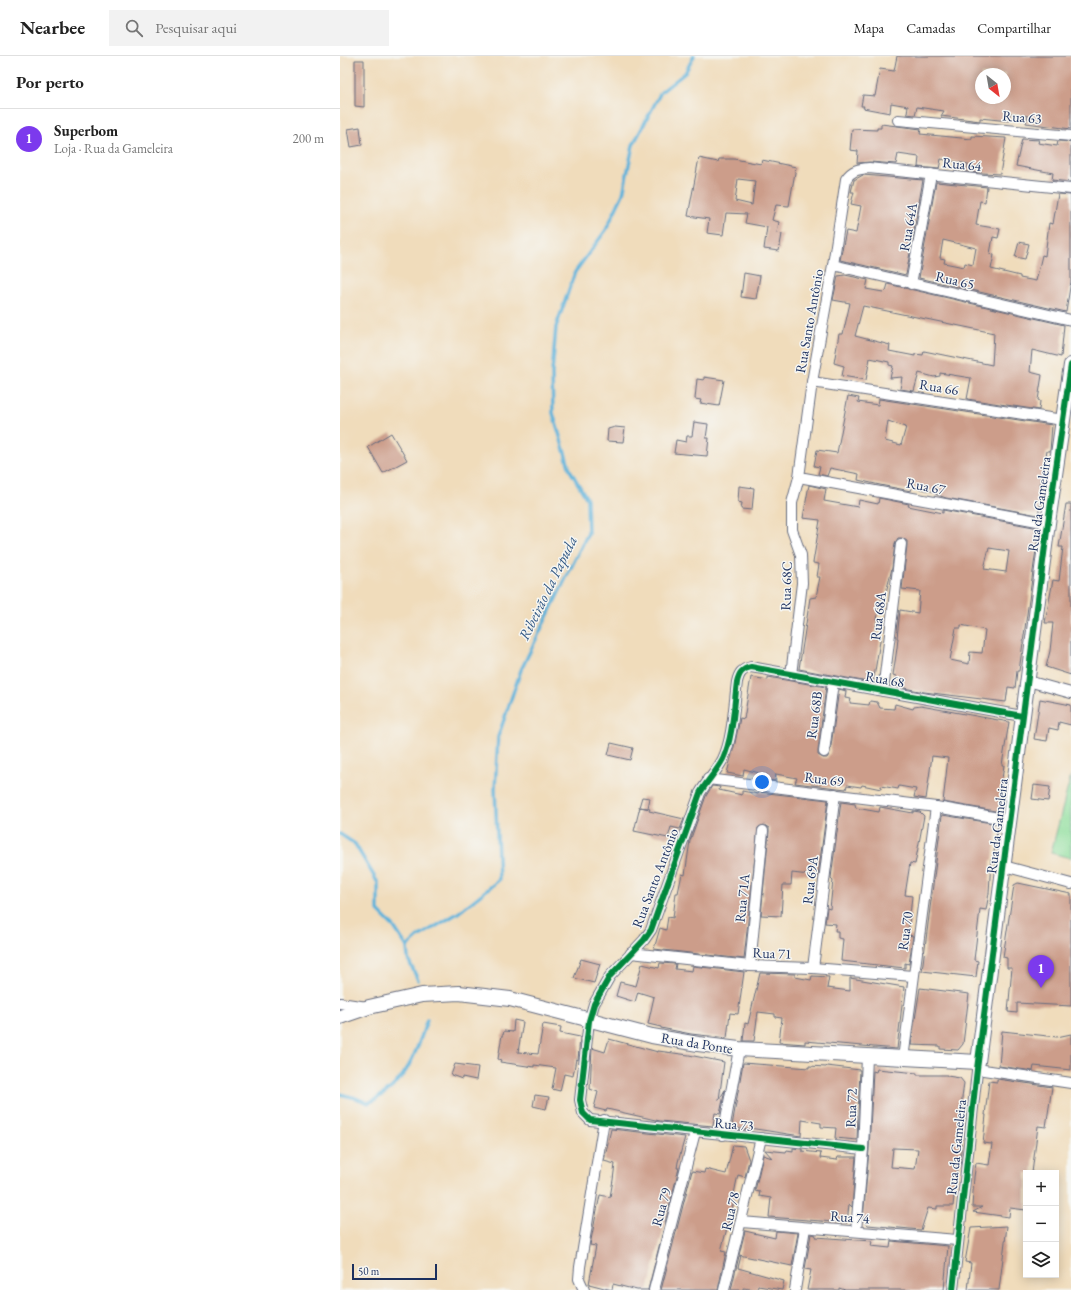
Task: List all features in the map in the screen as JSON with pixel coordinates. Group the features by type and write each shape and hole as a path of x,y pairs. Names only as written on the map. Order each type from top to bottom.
{"street":[{"name":"Rua 63","path":"898,120 1071,136"},
{"name":"Rua 64","path":"850,172 857,169 869,168 1071,189"},
{"name":"Rua Santo Antônio","path":"799,477 812,382 833,266 844,189 846,179 850,172"},
{"name":"Rua 64A","path":"911,284 931,174"},
{"name":"Rua 65","path":"833,266 1071,320"},
{"name":"Rua da Gameleira","path":"953,1290 957,1240 977,1065 1010,820 1022,716 1071,365"},
{"name":"Rua 66","path":"812,382 1063,420"},
{"name":"Rua 67","path":"799,477 1048,523"},
{"name":"Rua 68C","path":"791,675 802,583 801,555 792,530 792,503 799,477"},
{"name":"Rua 68A","path":"883,691 901,544"},
{"name":"Rua 68","path":"744,668 751,667 1022,716"},
{"name":"Rua Santo Antônio","path":"604,1120 590,1120 586,1117 581,1108 580,1090 589,1021 594,1004 620,964 644,940 651,930 694,809 708,778 723,758 728,744 737,682 739,674 744,668"},
{"path":"1028,681 1071,693"},
{"name":"Rua 68B","path":"824,752 833,682"},
{"name":"Rua 69","path":"708,778 936,807 1010,820"},
{"name":"Rua 69A","path":"813,968 835,794"},
{"name":"Rua 70","path":"903,1059 936,807"},
{"name":"Rua 71A","path":"750,966 763,832"},
{"path":"1004,866 1071,884"},
{"name":"Rua 71","path":"631,953 750,966 813,968 913,976"},
{"name":"Rua da Ponte","path":"340,1017 369,1007 422,994 459,993 510,999 557,1010 589,1021 652,1036 739,1049 977,1065"},
{"path":"340,1003 369,1007"},
{"path":"723,1135 739,1049"},
{"name":"Rua 72","path":"856,1231 863,1149 867,1057"},
{"path":"977,1065 1071,1083"},
{"path":"584,1290 579,1279 580,1267 604,1120"},
{"name":"Rua 73","path":"604,1120 695,1132 863,1149"},
{"name":"Rua 79","path":"654,1290 695,1132"},
{"name":"Rua 78","path":"724,1290 742,1222 761,1138"},
{"name":"Rua 74","path":"742,1222 957,1240"},
{"path":"795,1290 805,1228"}],"green space":[{"path":"1071,775 1071,858 1051,853"}],"building":[{"path":"897,56 1071,56 1071,129 1026,123 1028,116 1010,113 1009,121 980,118 980,121 941,116 944,111 917,107 915,115 907,114 908,106 891,103 890,113 863,108 864,106 861,106 863,95 875,96 880,69 894,71"},
{"path":"355,60 364,60 364,107 355,106"},
{"path":"881,124 921,129 920,134 972,139 972,136 1006,138 1000,174 966,172 968,164 941,159 939,169 918,167 919,157 898,154 896,164 870,162 857,163 858,151 850,150 852,129 877,130 877,128 881,128"},
{"path":"360,127 362,145 351,147 348,129"},
{"path":"1022,139 1039,140 1038,143 1057,146 1058,141 1071,142 1071,182 1052,180 1053,173 1016,166"},
{"path":"699,158 718,162 719,159 734,159 761,164 762,160 796,167 789,206 776,205 772,220 779,222 777,233 782,234 779,251 764,249 767,227 745,223 747,214 726,213 723,235 707,233 709,219 688,216","holes":["738,179 755,181 752,205 735,201"]},
{"path":"863,175 923,180 906,275 840,260 846,231 856,233 861,206 851,204 854,192 851,192 854,180"},
{"path":"936,182 987,187 985,202 980,201 976,225 1000,229 998,238 993,237 990,254 994,255 991,269 1020,276 1020,278 1036,281 1042,255 1045,256 1049,223 1053,224 1058,194 1071,195 1071,281 1066,312 919,278","holes":["943,240 976,248 973,265 965,263 964,267 944,263 945,259 940,258"]},
{"path":"1019,242 1029,244 1025,259 1015,257"},
{"path":"744,273 760,276 756,299 741,297"},
{"path":"845,275 868,280 866,289 883,292 886,291 888,284 1064,325 1061,357 1032,350 1030,372 1042,375 1038,400 1040,401 1039,410 967,399 971,378 940,373 940,376 934,377 919,373 914,391 900,389 902,377 890,378 893,366 889,365 889,362 870,358 866,380 842,376 844,366 834,363 839,334 843,334 850,303 833,300 838,276","holes":["863,306 994,333 992,365 924,351 923,355 915,354 915,356 889,351 890,345 855,336"]},
{"path":"704,377 724,380 719,406 700,403 701,400 695,399 697,379 704,380"},
{"path":"848,396 859,398 858,402 878,405 879,399 1052,425 1050,451 1047,451 1040,485 1045,486 1038,515 946,498 935,494 936,492 912,487 911,491 880,485 858,480 859,474 830,468 827,476 818,474 820,467 814,466 817,450 837,453","holes":["888,421 906,427 901,445 885,441"]},
{"path":"694,422 708,424 706,438 709,438 707,456 674,453 676,440 686,442 687,436 692,436"},
{"path":"615,427 625,428 623,442 607,441 608,429"},
{"path":"391,433 407,460 383,473 368,447"},
{"path":"809,485 826,489 824,501 858,507 859,500 878,504 879,498 943,513 943,510 1039,528 1019,671 1017,671 1015,688 1008,687 1006,702 924,692 904,688 904,685 895,684 896,676 893,675 900,610 918,613 920,591 902,589 907,541 902,538 898,538 895,543 892,568 884,601 880,600 875,634 881,635 873,683 799,669 810,598 816,597 820,577 817,577 819,564 813,563 820,520 803,518","holes":["989,548 1009,551 1006,572 984,569","961,625 985,630 982,653 970,652 969,664 950,660 956,628 961,628"]},
{"path":"739,486 754,488 752,510 741,509 742,503 738,502"},
{"path":"1066,504 1071,504 1071,675 1046,667 1050,651 1053,623 1045,623 1053,580 1059,581 1063,547 1059,547"},
{"path":"751,677 768,680 768,677 826,687 818,751 818,755 823,758 827,758 830,753 839,689 846,691 845,698 851,699 850,703 869,705 870,701 877,702 880,708 894,709 895,704 913,709 914,707 921,706 1009,722 1002,765 1004,765 1002,779 1004,780 1001,812 943,802 948,758 932,756 926,799 914,797 916,789 899,786 898,789 881,786 881,789 862,785 861,787 847,785 846,789 795,783 797,778 776,774 775,781 766,780 767,775 744,769 743,776 727,773 740,718 744,719"},
{"path":"1040,699 1071,705 1071,725 1059,722 1058,730 1049,728 1047,741 1034,739"},
{"path":"611,743 633,748 630,760 608,755"},
{"path":"1034,785 1050,787 1048,801 1032,799"},
{"path":"712,786 720,787 719,790 742,795 742,791 758,794 759,792 828,800 818,876 792,873 791,885 783,885 781,916 761,915 769,828 764,825 758,828 744,959 654,949 660,928 666,930 668,917 673,918 676,893 678,893 682,874 685,875 690,841 706,796"},
{"path":"642,797 650,798 648,808 639,807"},
{"path":"841,802 855,804 856,808 879,812 880,807 913,813 913,811 920,812 924,816 915,864 910,863 905,895 912,896 908,935 913,936 909,964 905,963 905,968 841,961 843,939 838,938 838,931 835,931 836,924 825,923 827,908 830,909 833,880 831,878"},
{"path":"640,807 650,809 649,811 684,819 680,829 671,827 668,838 634,831"},
{"path":"942,815 998,824 993,860 991,860 989,893 986,910 980,909 974,960 978,961 976,977 922,971"},
{"path":"1018,883 1071,894 1071,1006 1017,1003 1017,1013 1008,1012 1012,968 1007,968 1007,958 1003,957 1014,885"},
{"path":"581,959 600,964 594,983 574,978"},
{"path":"660,963 676,964 675,969 692,971 693,966 744,972 738,1014 730,1013 727,1038 691,1034 648,1024 654,997 638,992 635,1002 616,996 620,982 636,986 642,964 659,968"},
{"path":"760,973 795,974 795,977 811,980 812,976 829,977 827,988 850,991 850,978 904,987 897,1049 805,1041 805,1044 779,1042 782,1018 775,1017 775,1014 758,1012 754,1041 743,1041 745,1023 748,1024"},
{"path":"920,988 969,994 963,1044 958,1050 940,1049 940,1046 911,1045"},
{"path":"514,1020 523,1022 518,1052 538,1054 543,1024 561,1027 560,1033 580,1037 578,1060 576,1059 573,1076 564,1074 560,1091 552,1089 556,1068 534,1065 534,1067 500,1062 501,1060 498,1059 502,1035 504,1031 513,1032"},
{"path":"1002,1031 1057,1037 1071,1034 1071,1070 1034,1066 1033,1071 999,1066"},
{"path":"609,1039 658,1052 689,1055 724,1062 719,1100 725,1090 720,1114 715,1113 713,1126 660,1121 607,1109 606,1111 594,1108 598,1092 590,1089 592,1048 605,1052"},
{"path":"743,1063 809,1068 809,1066 827,1066 860,1070 857,1140 835,1138 836,1128 821,1127 821,1123 802,1120 801,1136 749,1128 749,1130 735,1128 732,1126"},
{"path":"455,1064 478,1067 476,1080 462,1077 462,1079 451,1075"},
{"path":"877,1069 917,1073 917,1075 947,1075 960,1078 964,1083 962,1098 961,1151 960,1160 958,1160 953,1206 937,1206 937,1209 928,1208 921,1230 868,1225 863,1220 869,1150 873,1071 876,1072","holes":["893,1148 918,1149 915,1169 891,1167"]},
{"path":"997,1079 1052,1087 1046,1127 1038,1126 1032,1170 1023,1170 1023,1210 1010,1208 1009,1217 973,1212 982,1207 972,1207 976,1163 989,1165 992,1144 983,1143 985,1115 989,1081 997,1082"},
{"path":"535,1095 549,1097 546,1109 533,1106"},
{"path":"611,1129 685,1137 678,1162 677,1168 679,1168 648,1290 637,1290 613,1284 612,1290 589,1284 596,1246 590,1245 600,1195 610,1197 613,1180 615,1164 604,1161"},
{"path":"733,1145 744,1146 749,1160 745,1177 738,1175 734,1194 736,1194 721,1251 726,1252 718,1290 661,1290 692,1171 704,1173 705,1169 726,1174"},
{"path":"793,1148 802,1149 802,1151 821,1153 820,1158 837,1160 838,1157 856,1157 852,1207 849,1204 847,1223 769,1217 771,1198 759,1196 760,1192 755,1191 763,1155 772,1158 765,1150 786,1152 787,1150 793,1151"},
{"path":"1007,1226 999,1290 968,1290 971,1263 965,1262 971,1228"},
{"path":"745,1231 775,1238 776,1231 798,1233 792,1266 739,1255"},
{"path":"811,1234 816,1235 815,1237 872,1241 871,1246 890,1248 891,1241 948,1246 944,1290 845,1290 839,1288 839,1290 807,1290 811,1270 805,1269"},
{"path":"739,1256 741,1256 738,1268 784,1281 782,1290 758,1286 757,1290 743,1288 743,1290 731,1290"}],"waterway":[{"name":"Ribeirão da Papuda","path":"407,947 418,937 458,913 499,880 495,789 498,737 521,670 588,533 587,499 570,470 553,413 552,373 556,327 575,272 606,230 623,194 633,145 661,92 685,73 694,56"},
{"path":"340,834 355,844 378,883 378,911 394,927 407,947 408,959 418,980"},
{"name":"Ribeirão da Papuda","path":"340,1094 368,1103 381,1096 391,1088 400,1079 413,1058 427,1020"}],"cycle path":[{"path":"953,1290 977,1069 1048,523 1071,365"},
{"path":"863,1149 590,1120 583,1113 580,1100 589,1021 594,1004 610,976 644,940 651,930 700,793 721,763 726,751 733,721 737,682 743,670 751,667 1022,716"}],"place":[{"name":"Superbom","path":"1041,988"}]}
